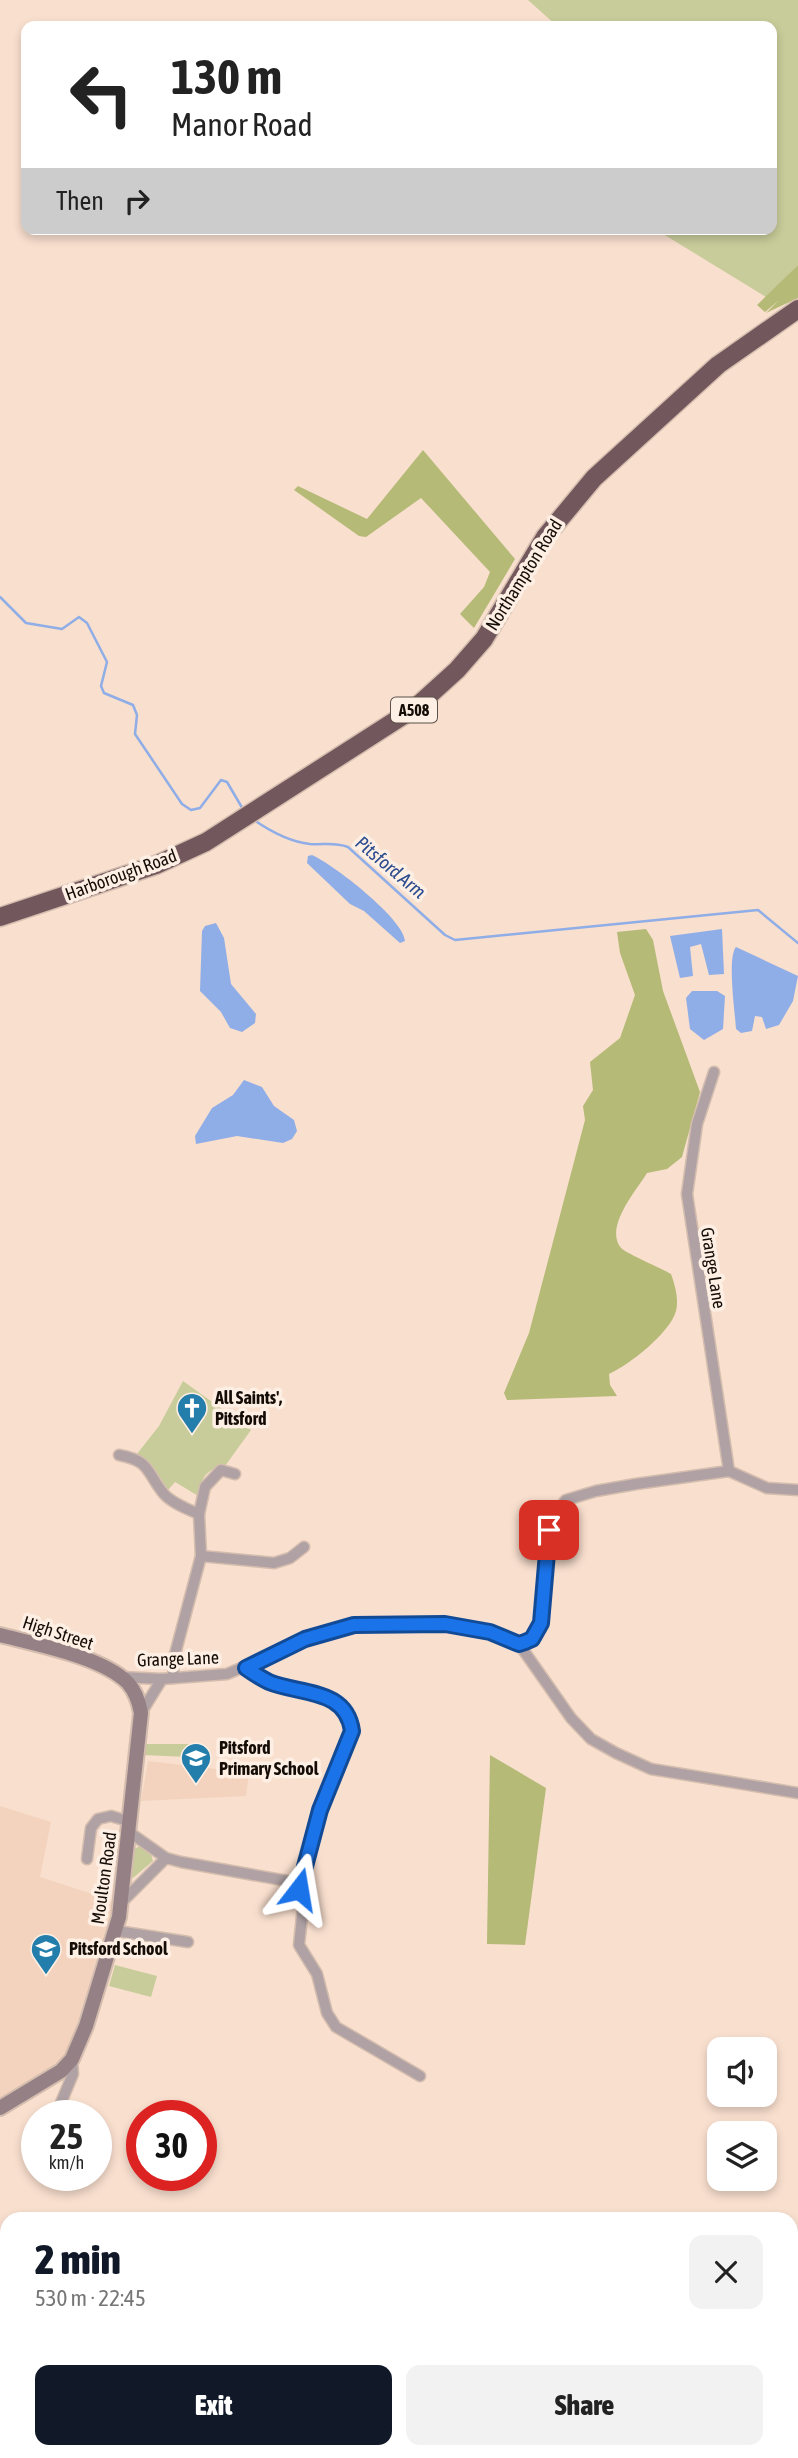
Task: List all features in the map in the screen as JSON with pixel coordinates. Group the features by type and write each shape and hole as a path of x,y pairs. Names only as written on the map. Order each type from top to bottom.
{"highway":[{"name":"Northampton Road","path":"237,822 270,799 390,727 439,688 484,639 545,537 594,478 718,365 798,309"},
{"name":"Harborough Road","path":"0,917 156,865 206,842 237,822"}],"street":[{"name":"Grange Lane","path":"715,1072 696,1124 687,1194 729,1471"},
{"path":"119,1455 137,1458 149,1468 165,1495 199,1514"},
{"path":"141,1713 168,1679 174,1658 201,1556 199,1514 205,1487 221,1470 236,1474"},
{"path":"798,1490 767,1488 729,1471 596,1491 566,1500 558,1508 549,1530 541,1623 532,1639 519,1644 571,1718 591,1739 616,1753 651,1769 798,1793"},
{"path":"201,1556 274,1563 290,1558 304,1547"},
{"name":"Grange Lane","path":"120,1676 168,1679 227,1674 246,1668 305,1639 354,1625 445,1624 490,1632 519,1644"},
{"name":"High Street","path":"0,1635 120,1676"},
{"path":"246,1668 270,1682 335,1701 345,1708 351,1719 352,1731 320,1810 299,1883 303,1908 299,1945 321,1983 331,2022 346,2034 420,2076"},
{"path":"120,1676 134,1691 141,1713"},
{"name":"Moulton Road","path":"0,2108 51,2080 72,2059 117,1931 141,1713"},
{"path":"87,1859 91,1828 98,1819 111,1816 130,1827 166,1858 299,1883"},
{"path":"121,1902 166,1858"},
{"path":"117,1931 188,1942"},
{"path":"62,2100 73,2074 72,2059"}],"shaded area":[{"name":"Pitsford Primary School","path":"148,1761 249,1773 246,1796 141,1801"},
{"name":"Pitsford School","path":"0,1806 51,1822 40,1877 114,1901 69,2051 46,2073 0,2099"}],"green space":[{"path":"528,0 798,0 798,265 766,297 665,235 777,235 777,21 551,21"},
{"path":"798,265 798,298 766,313 779,300 765,312 757,305"},
{"path":"423,450 515,559 474,628 460,614 484,587 490,572 421,498 366,537 359,536 294,490 298,486 367,519"},
{"path":"646,929 653,940 663,991 700,1092 682,1157 667,1169 647,1173 629,1199 616,1230 617,1239 624,1251 671,1274 677,1297 676,1311 666,1329 648,1347 609,1374 610,1385 617,1396 507,1400 504,1393 529,1333 585,1120 583,1106 593,1090 590,1062 620,1038 635,995 620,953 617,932"},
{"path":"183,1381 251,1430 225,1466 213,1469 205,1476 200,1497 175,1482 168,1490 152,1466 137,1454 159,1426"},
{"path":"144,1744 189,1744 188,1757 143,1755"},
{"path":"490,1755 546,1788 525,1945 487,1944"},
{"path":"141,1846 151,1854 153,1861 133,1878 130,1876 133,1849"},
{"path":"115,1965 157,1976 151,1997 109,1986"}],"water":[{"path":"312,855 350,880 381,906 402,931 405,941 400,943 364,911 350,904 307,863 308,856"},
{"path":"216,923 224,938 231,984 256,1014 255,1023 242,1032 230,1028 221,1012 200,991 202,931 205,926"},
{"path":"722,929 724,974 709,975 701,944 690,947 693,976 680,978 670,936"},
{"path":"736,947 798,976 793,1001 779,1025 766,1029 762,1017 755,1016 752,1031 741,1033 736,1029 732,962"},
{"path":"692,991 717,991 725,996 723,1029 704,1040 690,1029 686,998"},
{"path":"244,1080 262,1087 274,1106 294,1120 297,1131 292,1139 283,1143 237,1136 196,1144 195,1136 212,1108 233,1095"}],"waterway":[{"name":"Pitsford Arm","path":"0,597 26,623 62,629 79,617 87,623 107,662 101,686 104,693 133,705 137,715 135,734 182,804 191,810 200,808 221,780 227,782 244,811"},
{"name":"Pitsford Arm","path":"254,820 295,841 348,847 445,935 455,940 758,910 798,943"}],"place":[{"name":"All Saints', Pitsford","path":"192,1435"},
{"name":"Pitsford Primary School","path":"196,1785"},
{"name":"Pitsford School","path":"46,1976"}],"route":[{"path":"299,1889 320,1810 352,1731 351,1719 345,1708 335,1701 270,1682 246,1668 305,1639 354,1625 445,1624 490,1632 519,1644 532,1639 538,1631 544,1608 549,1530"}]}
